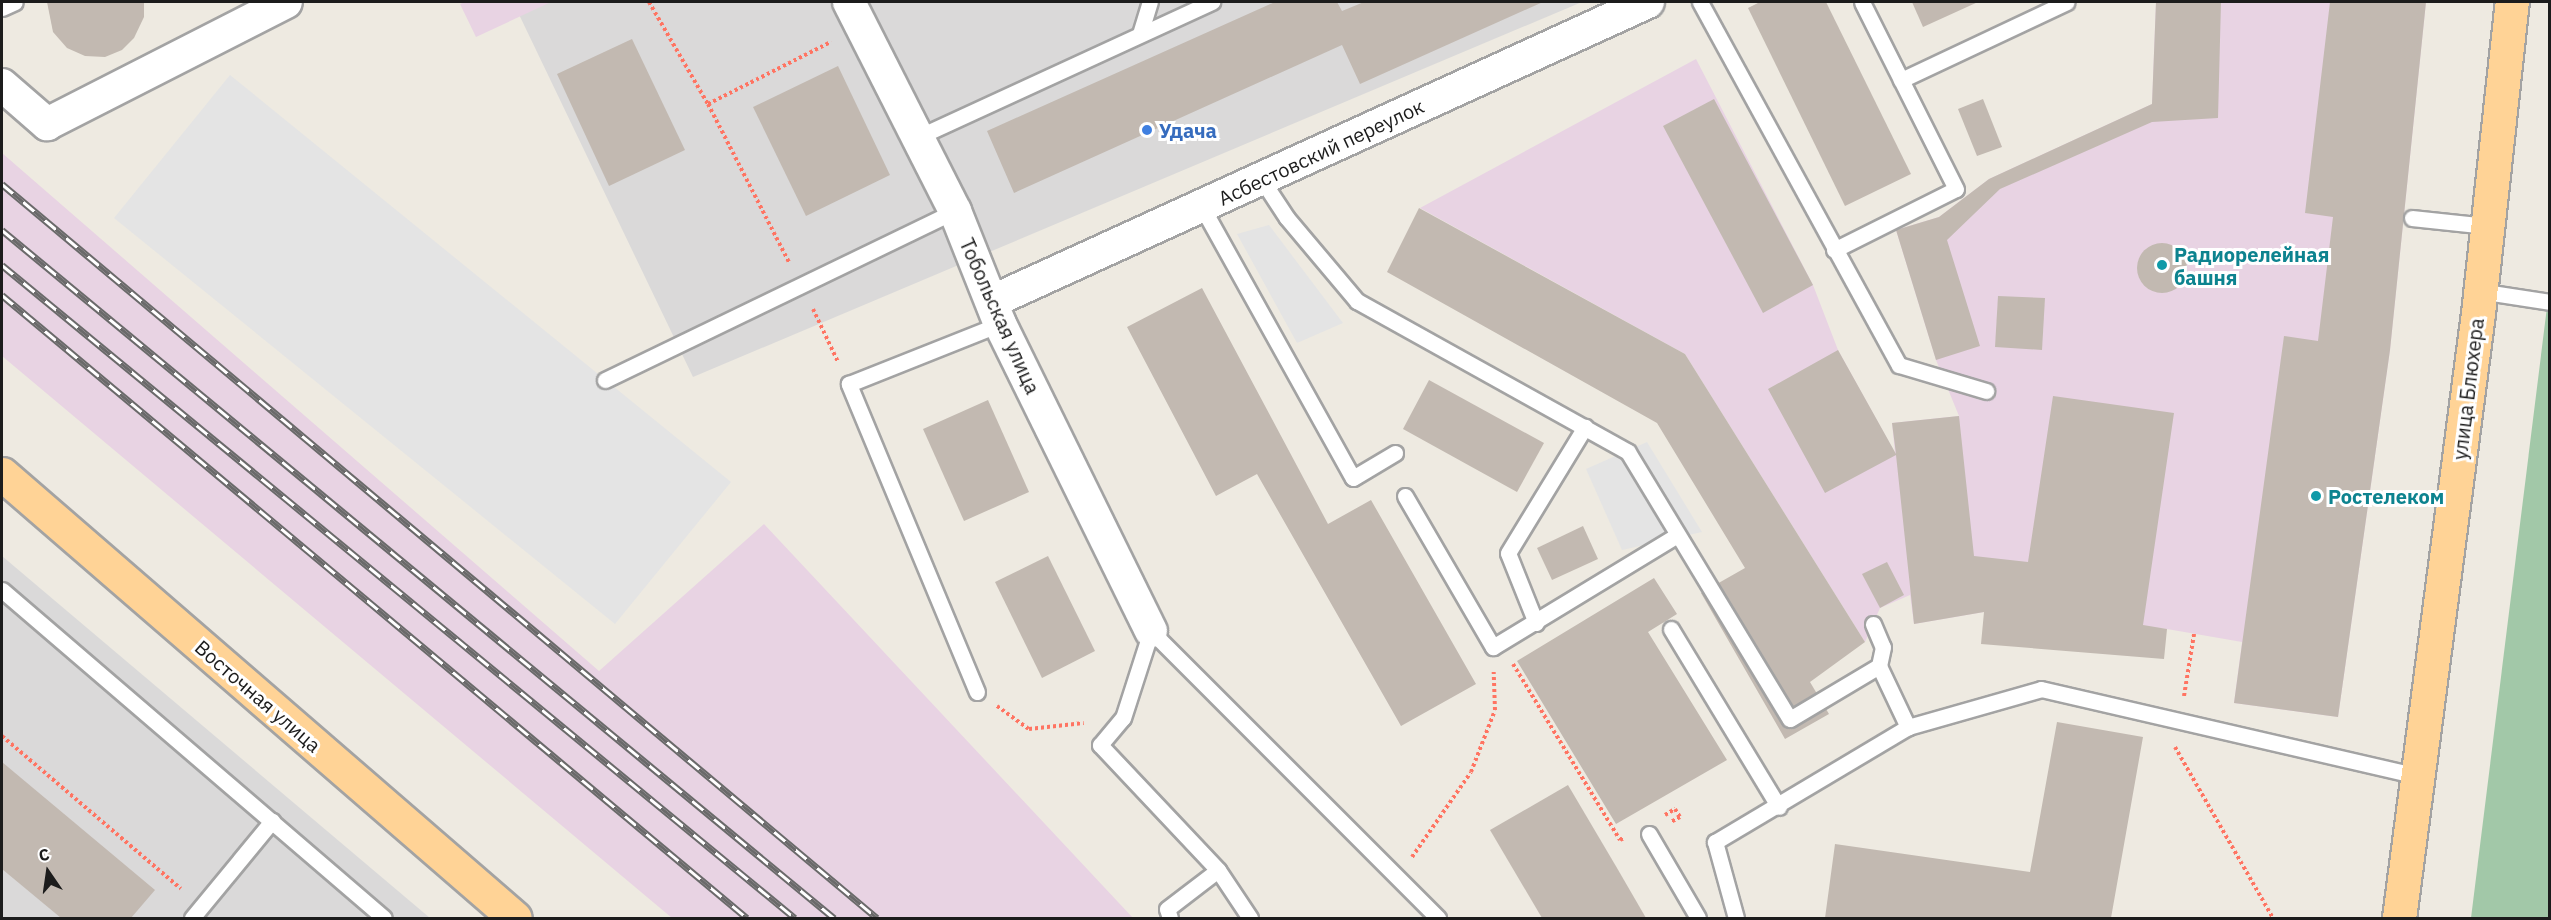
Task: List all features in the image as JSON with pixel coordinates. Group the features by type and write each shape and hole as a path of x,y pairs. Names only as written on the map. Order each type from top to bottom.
{"main road":[{"name":"улица Блюхера","path":"2399,918 2480,291 2512,2"},
{"name":"Восточная улица","path":"2,474 515,918"}],"street":[{"path":"2,85 47,124 286,2"},
{"name":"Асбестовский переулок","path":"996,313 1202,207 1648,2"},
{"name":"Тобольская улица","path":"855,14 955,211 996,313 1150,631"}],"lane":[{"path":"2,8 15,2"},
{"path":"1140,34 1150,2"},
{"path":"918,137 1212,2"},
{"path":"1700,2 1899,365 1986,392"},
{"path":"1834,250 1956,189 1862,2"},
{"path":"1901,80 2067,2"},
{"path":"1262,180 1287,218 1357,302 1628,452 1790,719 1880,666"},
{"path":"1202,207 1353,478 1395,453"},
{"path":"605,380 955,211"},
{"path":"2412,218 2487,226"},
{"path":"2480,291 2550,302"},
{"path":"977,692 849,384 996,313"},
{"path":"1536,622 1508,553 1585,427"},
{"path":"1405,496 1496,645 1677,535"},
{"path":"2,590 384,918"},
{"path":"1873,624 1883,647 1880,666 1908,727"},
{"path":"1671,629 1779,807"},
{"path":"1250,918 1218,870 1100,745 1123,718 1150,631 1438,918"},
{"path":"1736,918 1715,842 1779,807 1908,727 2041,689 2418,776"},
{"path":"197,913 272,821"},
{"path":"1649,834 1698,918"},
{"path":"1170,918 1167,909 1218,870"}],"path":[{"path":"649,2 708,104 849,384"},
{"path":"708,104 855,14"},
{"path":"2186,684 2194,634"},
{"path":"1496,645 1620,840"},
{"path":"1396,877 1437,825 1471,772 1495,710 1496,645"},
{"path":"977,692 1029,729 1123,718"},
{"path":"2,736 197,913"},
{"path":"2174,746 2273,918"},
{"path":"1676,809 1680,817"}],"shaded area":[{"path":"465,2 551,2 476,37 460,4"},
{"path":"513,2 1582,2 693,377"},
{"path":"2156,2 2426,2 2390,350 2338,717 2234,703 2242,642 2167,629 1984,612 1914,624 1910,595 1880,608 1865,642 1685,354 1420,208 1696,59 1813,285 1838,350 1895,453 1892,423 1959,416 1936,360 1896,230 1939,217 1989,179 2152,104"},
{"path":"230,75 731,482 615,624 114,218"},
{"path":"2,153 599,671 764,524 1133,918 672,918 2,356"},
{"path":"1269,225 1343,323 1297,343 1237,234"},
{"path":"1647,442 1702,532 1622,550 1586,469"},
{"path":"2,556 430,918 2,918"}],"green space":[{"path":"2549,291 2549,918 2471,918"}],"building":[{"path":"47,2 144,2 144,17 134,38 122,50 105,57 85,56 67,48 53,32"},
{"path":"1275,2 1337,2 1342,11 1364,2 1543,2 1360,84 1342,45 1014,193 987,131"},
{"path":"1760,2 1826,2 1911,174 1845,206 1748,8"},
{"path":"1912,2 1978,2 1923,27"},
{"path":"2156,2 2221,2 2218,118 2152,122 2000,189 1947,240 1980,346 1936,360 1896,230 1939,217 1989,179 2152,104"},
{"path":"2330,2 2426,2 2390,350 2338,717 2234,703 2284,336 2318,341 2333,217 2305,213"},
{"path":"632,39 685,150 609,186 557,74"},
{"path":"838,66 890,175 806,216 753,107"},
{"path":"1714,99 1813,285 1763,313 1663,126"},
{"path":"1983,99 2002,147 1977,156 1958,109"},
{"path":"1419,208 1685,354 1865,642 1810,682 1829,714 1785,739 1701,593 1745,568 1657,423 1387,272"},
{"name":"Радиорелейная башня","path":"2162,243 2171,245 2182,254 2187,268 2185,277 2176,288 2162,293 2153,291 2142,282 2137,268 2139,259 2148,248"},
{"path":"1202,288 1328,524 1371,500 1476,684 1401,726 1257,474 1216,496 1127,327"},
{"path":"1998,296 2045,298 2042,350 1995,347"},
{"path":"1838,350 1896,454 1892,423 1959,416 1974,556 2028,562 2053,396 2174,413 2143,625 2167,629 2164,659 1981,644 1984,612 1914,624 1896,455 1825,493 1768,389"},
{"path":"1429,380 1544,443 1517,492 1403,429"},
{"path":"988,400 1029,492 964,521 923,429"},
{"path":"1583,526 1598,559 1552,580 1537,548"},
{"path":"1048,556 1095,651 1042,678 995,582"},
{"path":"1887,562 1904,595 1880,608 1862,574"},
{"path":"1654,578 1677,614 1648,632 1727,760 1616,824 1517,661"},
{"path":"2057,722 2143,737 2111,918 1825,918 1835,844 2030,872"},
{"path":"2,762 155,890 131,918 61,918 2,869"},
{"path":"1568,785 1646,918 1542,918 1490,830"}],"railway":[{"path":"2,184 877,918"},
{"path":"2,230 834,918"},
{"path":"2,265 795,918"},
{"path":"2,295 747,918"}],"place":[{"name":"Удача","path":"1147,130"},
{"name":"Радиорелейная башня","path":"2162,265"},
{"name":"Ростелеком","path":"2316,496"}]}
